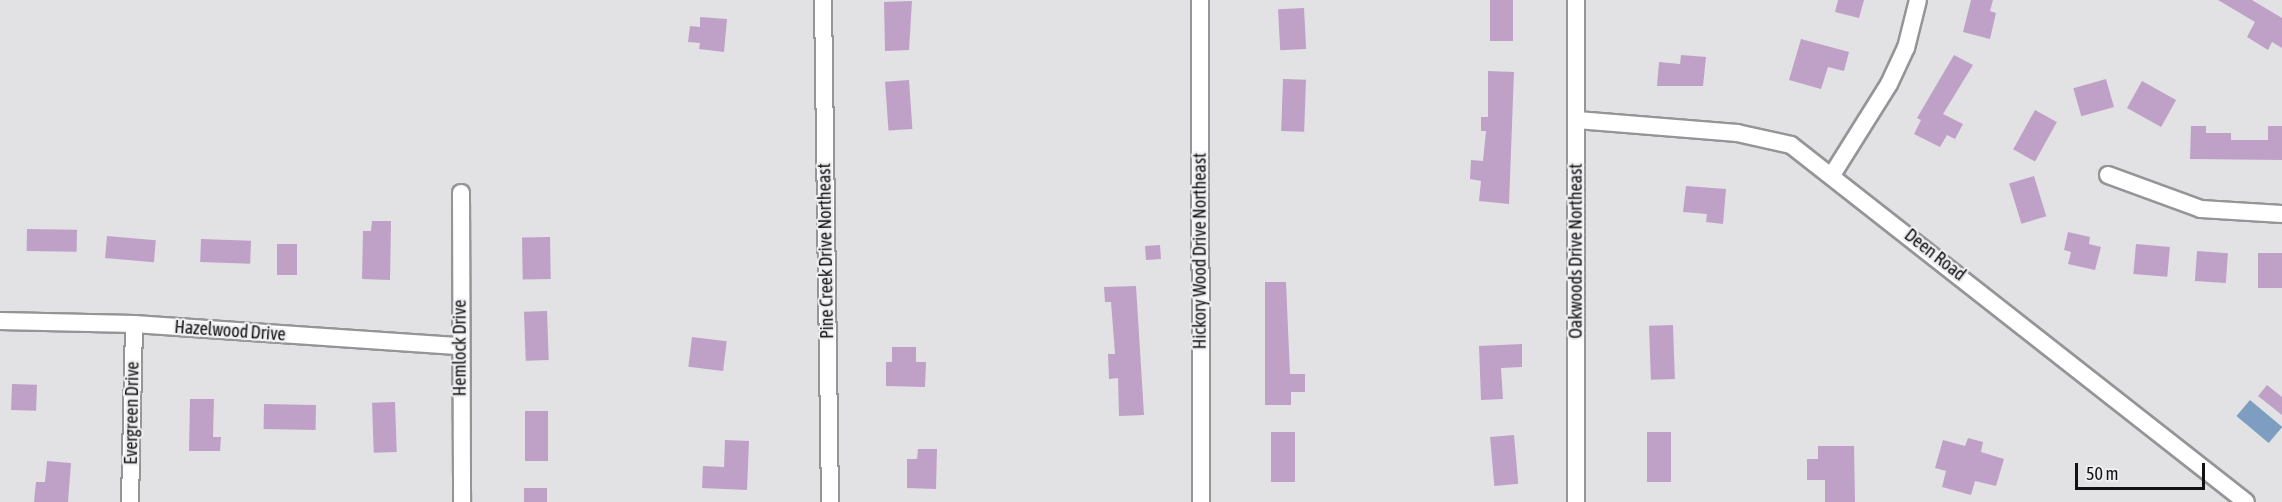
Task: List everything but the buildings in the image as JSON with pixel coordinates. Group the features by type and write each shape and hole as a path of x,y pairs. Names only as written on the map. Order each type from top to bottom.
{"street":[{"name":"Pine Creek Drive Northeast","path":"823,0 830,502"},
{"name":"Hickory Wood Drive Northeast","path":"1200,0 1201,502"},
{"name":"Oakwoods Drive Northeast","path":"1576,0 1576,502"},
{"path":"1832,175 1889,84 1906,48 1918,0"},
{"name":"Deen Road","path":"1577,120 1778,141 1832,175 2246,502"},
{"path":"2108,175 2201,209 2282,214"},
{"name":"Hemlock Drive","path":"460,193 462,502"},
{"name":"Hazelwood Drive","path":"0,321 134,324 460,346"},
{"name":"Evergreen Drive","path":"130,502 134,324"}],"water":[{"path":"2250,400 2282,427 2269,443 2237,416"}]}
